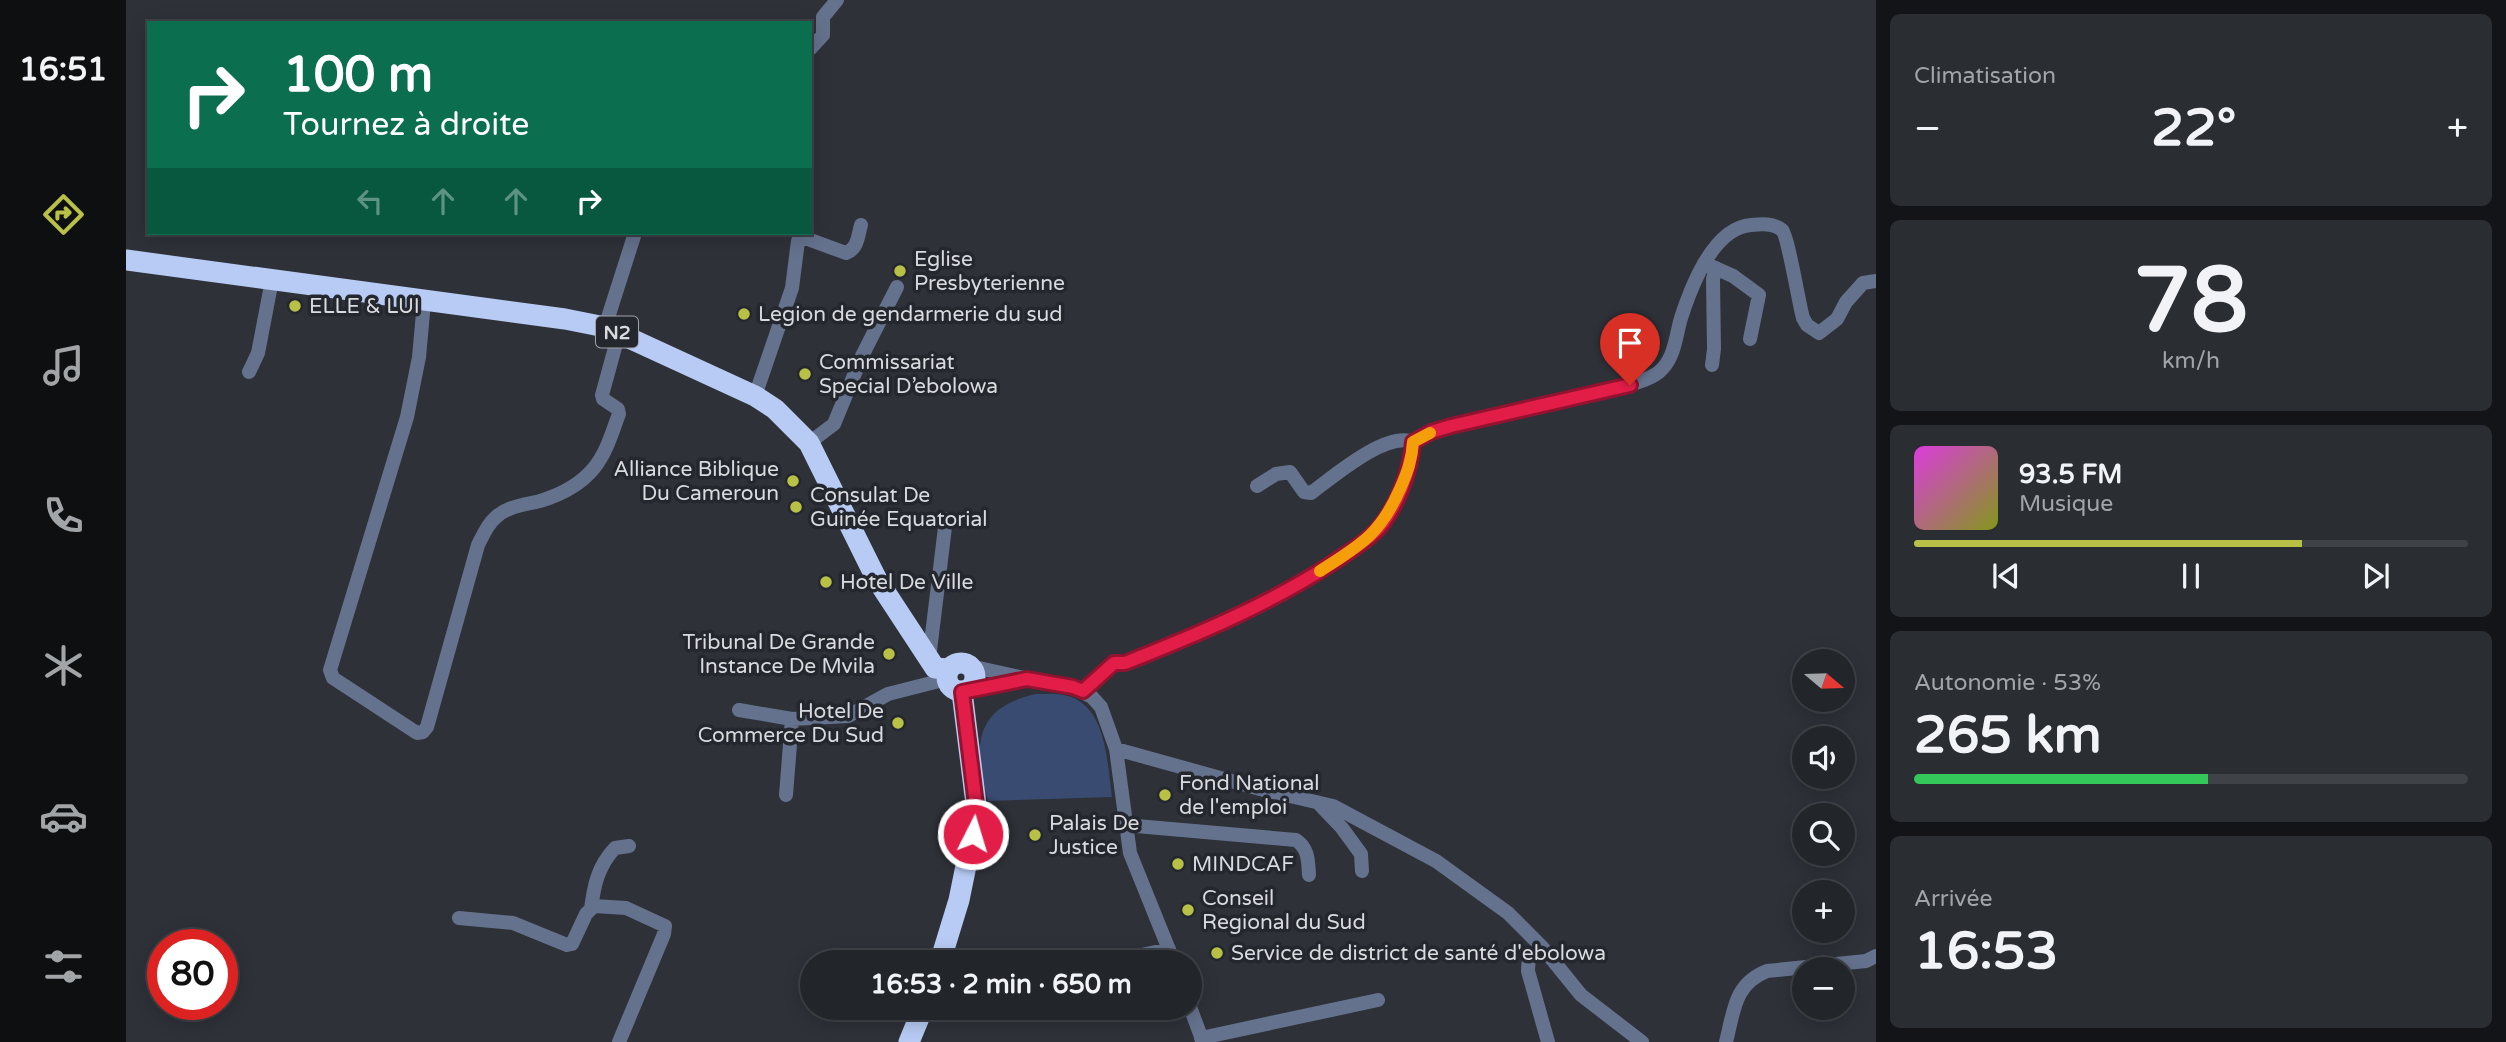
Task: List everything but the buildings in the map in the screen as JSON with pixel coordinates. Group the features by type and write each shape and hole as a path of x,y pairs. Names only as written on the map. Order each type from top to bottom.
{"highway":[{"name":"N2","path":"126,260 565,319 612,330 755,396 775,409 809,443 876,578 929,659"},
{"path":"929,659 935,668 959,679 977,813 959,900 944,950"},
{"path":"909,1042 918,1020"}],"street":[{"path":"812,47 823,35 823,18 837,0"},
{"path":"1413,442 1431,432 1451,426 1630,385 1651,377 1663,369 1673,350 1682,317 1721,240 1744,226 1769,224 1783,231 1788,242 1790,263 1803,318 1807,325 1819,333 1838,319 1846,302 1863,283 1876,281"},
{"path":"755,396 792,288 799,241 805,237 846,253 855,246 861,225"},
{"path":"424,302 419,357 407,417 330,670 333,678 417,733 428,727 478,545 487,526 496,516 508,509 542,500 571,488 593,469 604,453 619,414 618,409 603,399 602,395 612,330 635,235"},
{"path":"1710,265 1734,276 1759,295 1750,339"},
{"path":"1710,265 1713,279 1712,365"},
{"path":"248,372 258,353 272,280"},
{"path":"809,443 834,424 862,356 897,286"},
{"path":"1257,486 1276,474 1290,472 1304,492 1311,493 1370,450 1405,438 1413,442"},
{"path":"1083,691 1114,663 1125,663 1228,621 1309,578 1371,536 1386,518 1411,464 1413,442"},
{"path":"929,659 946,519"},
{"path":"739,710 792,719 848,716 888,694 959,679 976,666 1083,691 1101,707 1116,749 1130,853 1169,950"},
{"path":"959,679 983,689 1027,679"},
{"path":"786,795 792,719"},
{"path":"1116,749 1260,789 1333,806 1436,861 1508,913 1542,947 1581,995 1642,1042"},
{"path":"1307,799 1326,809 1342,828 1361,854 1362,871"},
{"path":"1125,825 1296,841 1303,845 1307,854 1308,875"},
{"path":"458,918 513,923 567,945 572,944 591,909 594,884 604,860 615,848 629,846"},
{"path":"591,909 594,906 625,908 665,926 619,1042"},
{"path":"1542,947 1531,953 1528,971 1548,1042"},
{"path":"1726,1042 1740,993 1750,980 1758,975 1767,971 1866,961 1876,957"},
{"path":"1195,1020 1202,1040 1378,1000"}],"shaded area":[{"path":"1036,694 1064,695 1078,700 1089,710 1102,736 1112,797 988,801 980,763 983,732 989,720 1000,709 1015,700"}],"slow traffic":[{"path":"1320,571 1379,528 1393,506 1411,464 1413,442 1430,433"}],"place":[{"name":"Eglise Presbyterienne","path":"900,271"},
{"name":"ELLE & LUI","path":"295,306"},
{"name":"Legion de gendarmerie du sud","path":"744,314"},
{"name":"Commissariat Special D’ebolowa","path":"805,374"},
{"name":"Alliance Biblique Du Cameroun","path":"793,481"},
{"name":"Consulat De Guinée Equatorial","path":"796,507"},
{"name":"Hotel De Ville","path":"826,582"},
{"name":"Tribunal De Grande Instance De Mvila","path":"889,654"},
{"name":"Hotel De Commerce Du Sud","path":"898,723"},
{"name":"Fond National de l'emploi","path":"1165,795"},
{"name":"Palais De Justice","path":"1035,835"},
{"name":"MINDCAF","path":"1178,864"},
{"name":"Conseil Regional du Sud","path":"1188,910"},
{"name":"Service de district de santé d'ebolowa","path":"1217,953"}],"route":[{"path":"973,834 977,813 962,692 1027,679 1083,691 1114,663 1125,663 1228,621 1309,578 1371,536 1393,506 1411,464 1413,442 1431,432 1451,426 1630,385"}]}
